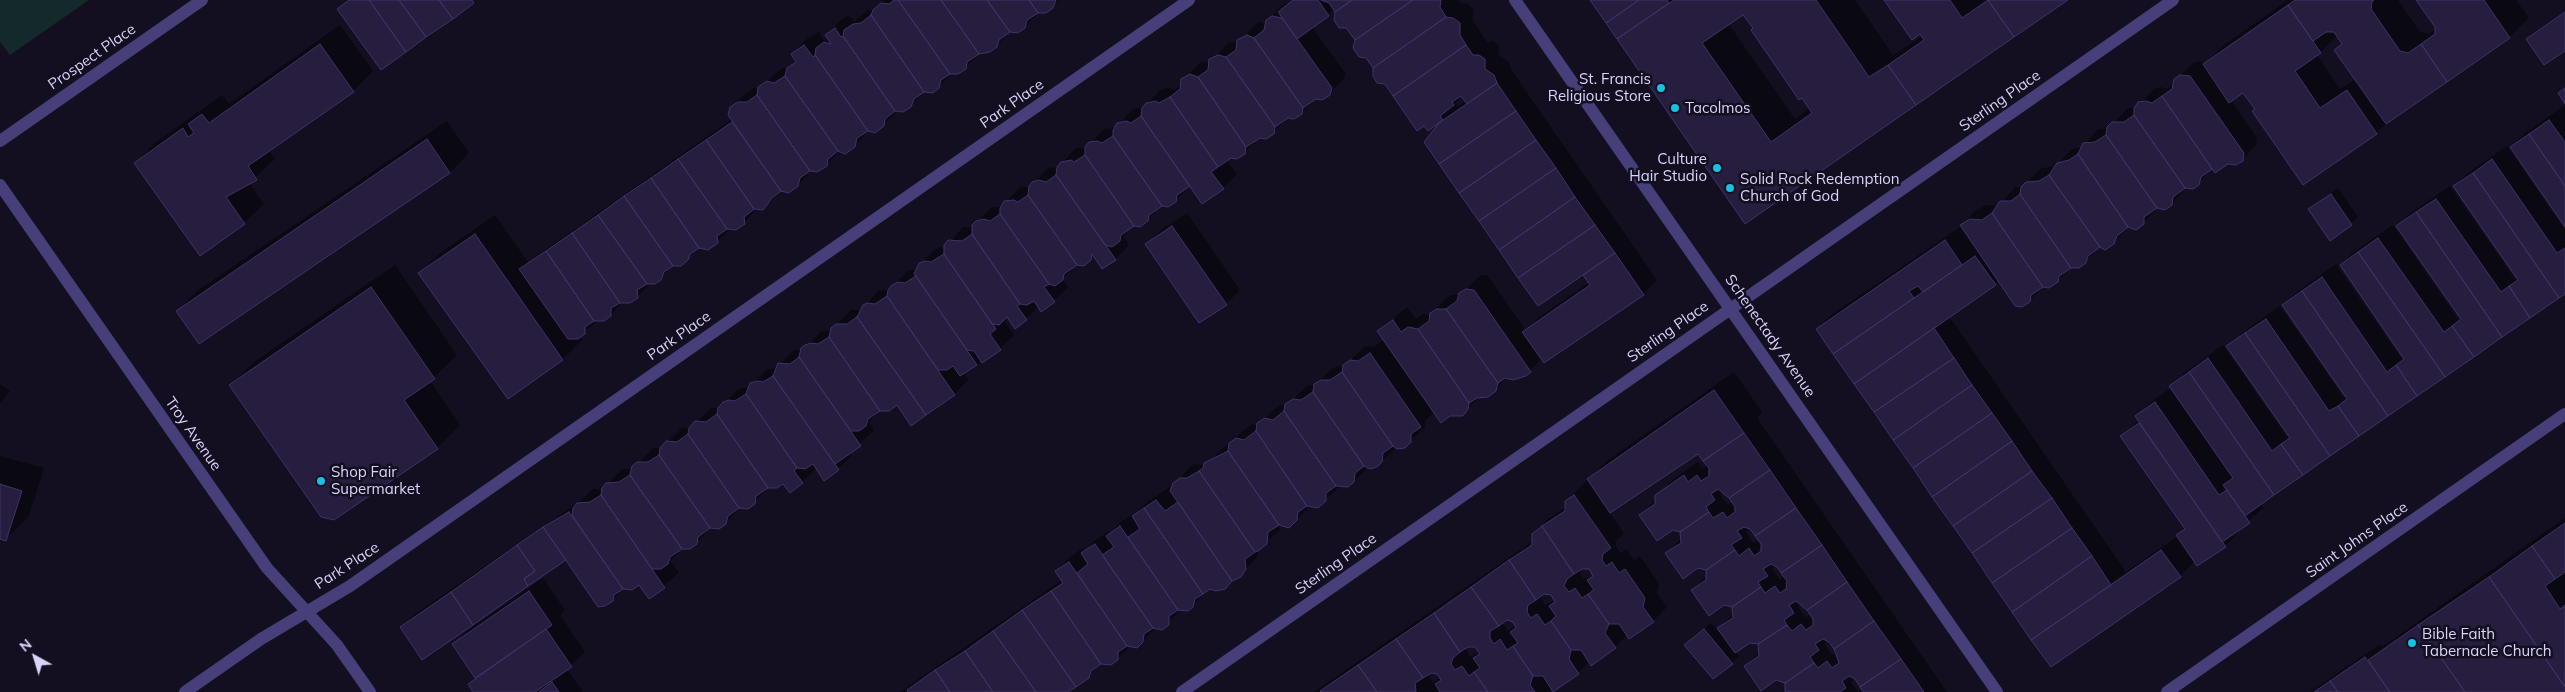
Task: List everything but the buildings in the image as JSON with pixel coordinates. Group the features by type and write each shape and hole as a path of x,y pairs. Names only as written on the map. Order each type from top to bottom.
{"street":[{"name":"Prospect Place","path":"0,141 202,0"},
{"name":"Park Place","path":"185,692 261,639 350,586 1189,0"},
{"name":"Schenectady Avenue","path":"1515,0 1997,692"},
{"name":"Sterling Place","path":"1182,692 2173,0"},
{"name":"Troy Avenue","path":"0,185 267,568 337,645 370,692"},
{"name":"Saint Johns Place","path":"2167,692 2565,414"}],"green space":[{"path":"0,0 89,0 10,55 0,42"}],"place":[{"name":"St. Francis Religious Store","path":"1661,88"},
{"name":"Tacolmos","path":"1675,108"},
{"name":"Culture Hair Studio","path":"1717,168"},
{"name":"Solid Rock Redemption Church of God","path":"1730,188"},
{"name":"Shop Fair Supermarket","path":"321,481"},
{"name":"Bible Faith Tabernacle Church","path":"2412,643"}]}
